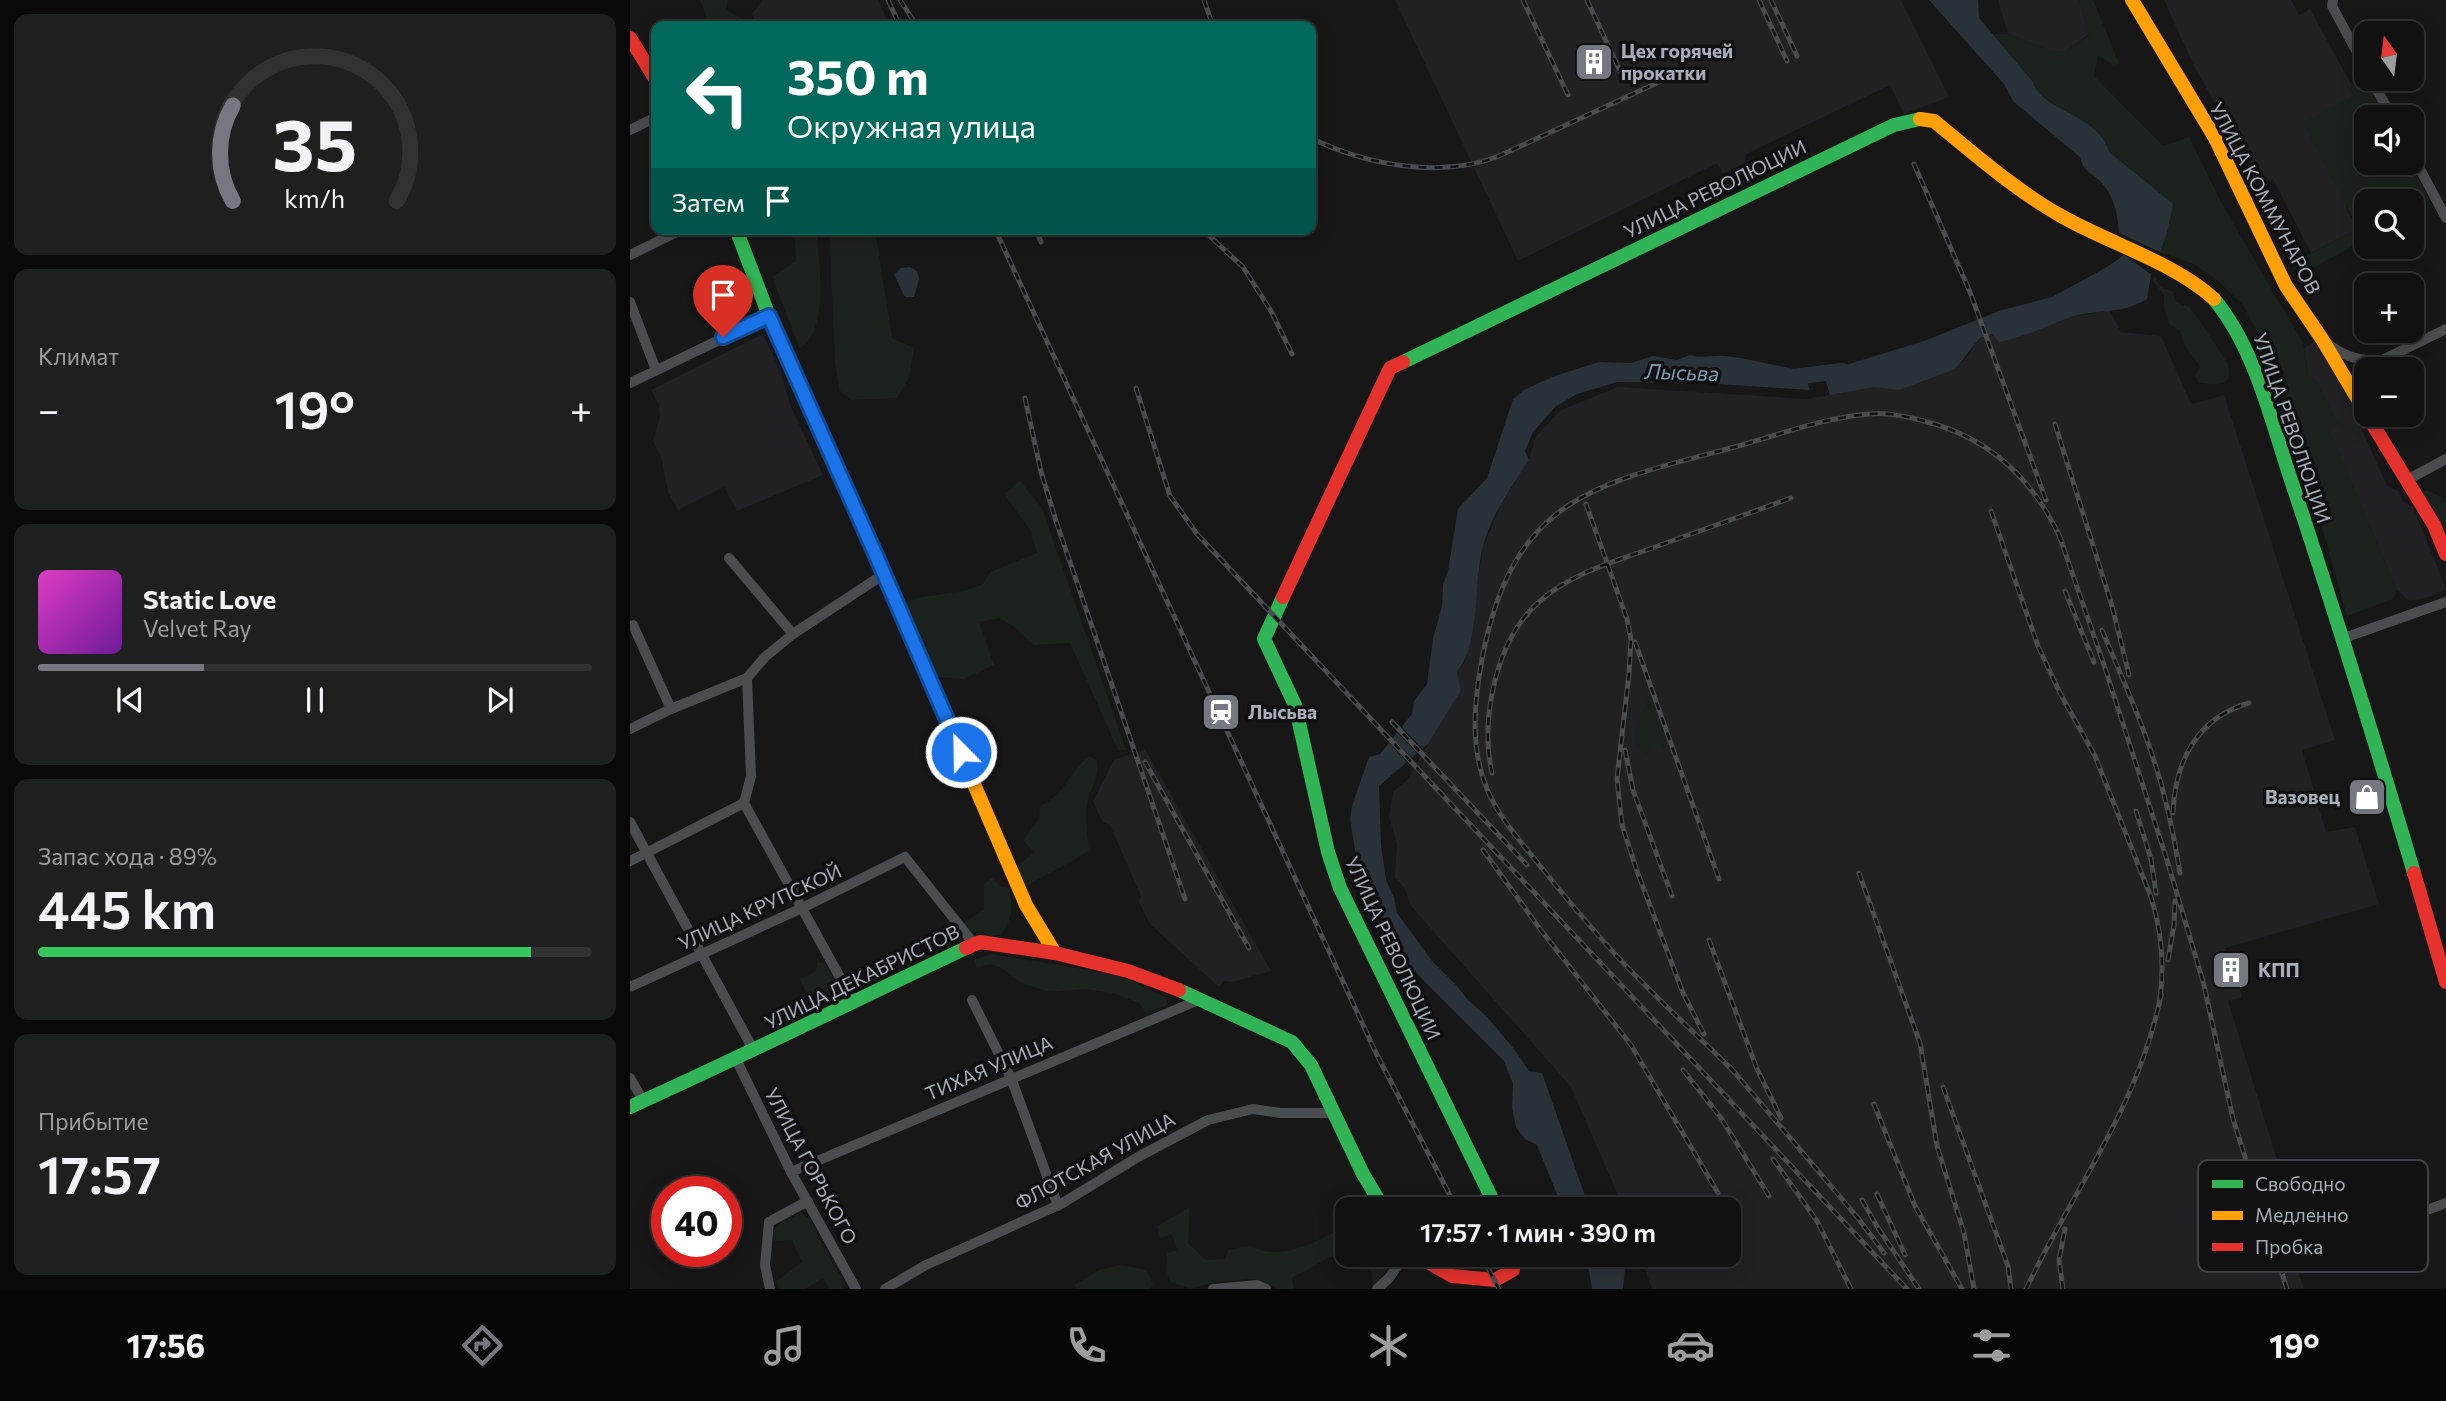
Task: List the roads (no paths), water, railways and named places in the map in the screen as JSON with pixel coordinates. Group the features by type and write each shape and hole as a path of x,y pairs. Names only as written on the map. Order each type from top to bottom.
{"street":[{"name":"УЛИЦА КОММУНАРОВ","path":"2132,0 2215,138 2286,286 2322,339 2354,394"},
{"path":"2332,3 2354,46"},
{"path":"630,38 651,72"},
{"name":"УЛИЦА РЕВОЛЮЦИИ","path":"1491,1197 1340,888 1326,843 1295,705 1264,639 1390,368 1910,119 1927,118 1934,121 2023,194 2050,211 2191,280 2225,310 2246,351 2344,638 2441,953 2446,982"},
{"path":"630,130 651,120"},
{"path":"2423,175 2446,218"},
{"path":"630,255 671,235"},
{"path":"738,235 769,316 884,574 1026,905 1055,953"},
{"path":"630,302 656,370"},
{"path":"630,383 769,316"},
{"path":"2388,357 2446,329"},
{"path":"2322,339 2334,349 2354,359"},
{"path":"2352,391 2354,385"},
{"name":"УЛИЦА КОММУНАРОВ","path":"2375,427 2434,526 2446,554"},
{"path":"2407,480 2446,459"},
{"path":"729,558 793,634"},
{"path":"630,729 747,678 765,657 793,634 884,574"},
{"path":"2344,638 2446,602"},
{"path":"634,625 671,709"},
{"path":"747,678 751,776 744,803 853,1001"},
{"path":"630,861 744,803"},
{"path":"630,822 754,1051"},
{"name":"УЛИЦА КРУПСКОЙ","path":"630,987 905,857 974,944"},
{"name":"УЛИЦА ДЕКАБРИСТОВ","path":"630,1107 754,1051 980,942 1055,953 1128,971 1201,999 1292,1042 1311,1065 1377,1197"},
{"name":"ТИХАЯ УЛИЦА","path":"791,1172 1201,999"},
{"path":"972,1000 1011,1078 1058,1206"},
{"name":"УЛИЦА ГОРЬКОГО","path":"736,1059 791,1172 856,1289"},
{"path":"630,1078 644,1102"},
{"name":"ФЛОТСКАЯ УЛИЦА","path":"885,1289 926,1265 1058,1206 1138,1157 1208,1120 1253,1109 1281,1113 1334,1112"},
{"path":"771,1289 765,1265 768,1222 808,1202"},
{"path":"2428,1210 2446,1203"},
{"path":"1377,1289 1397,1267"},
{"path":"1433,1267 1455,1282 1495,1280 1513,1270 1513,1267"},
{"path":"1213,1289 1257,1285 1266,1289"}],"water":[{"path":"1929,0 1978,0 1979,18 2033,82 2038,92 2094,129 2109,152 2173,204 2160,252 2119,233 2114,205 2105,186 2085,169 2080,157 2013,101 2004,84"},
{"path":"2124,255 2151,274 2147,299 2137,304 2117,310 2078,315 1999,342 1992,334 1980,338 1955,369 1899,390 1874,387 1830,395 1821,365 1846,365 1927,340 2002,310 2052,297"},
{"path":"910,267 917,271 919,279 914,297 905,297 894,275 901,268"},
{"path":"1690,355 1734,357 1803,370 1810,390 1702,383 1617,382 1577,394 1556,406 1533,432 1525,451 1529,460 1491,523 1483,546 1470,645 1457,672 1461,690 1428,744 1379,786 1381,845 1386,880 1397,913 1432,961 1487,1017 1529,1071 1542,1073 1585,1197 1558,1197 1537,1145 1525,1139 1516,1127 1512,1107 1513,1084 1504,1061 1421,978 1399,952 1398,940 1381,915 1356,856 1350,819 1369,757 1380,754 1412,714 1414,701 1427,684 1458,509 1487,478 1513,399 1524,390 1552,377 1599,362 1631,363 1653,356 1677,360"},
{"path":"1588,1267 1625,1267 1623,1289 1592,1289"}],"waterway":[{"name":"Лысьва","path":"1784,378 1842,371"}],"railway":[{"path":"888,0 898,21"},
{"path":"900,0 914,21"},
{"path":"1204,0 1211,21"},
{"path":"1523,0 1568,95"},
{"path":"1587,0 1621,73"},
{"path":"1759,0 1787,61"},
{"path":"1771,0 1797,56"},
{"path":"1316,140 1355,155 1404,166 1429,168 1477,163 1499,156 1661,81"},
{"path":"1914,164 1970,292 2046,500"},
{"path":"998,235 1376,1053 1451,1197"},
{"path":"1038,235 1041,242"},
{"path":"1208,235 1243,267 1271,311 1292,354"},
{"path":"1136,388 1170,496 1197,534 1907,1289"},
{"path":"1025,398 1041,472 1056,521 1185,899"},
{"path":"1735,1073 1591,928 1511,830 1487,789 1476,741 1477,692 1482,659 1496,605 1515,563 1538,530 1567,506 1601,488 1640,473 1802,427 1876,414 1901,416 1944,427 1987,449 2023,479 2038,498 2062,542"},
{"path":"2055,424 2112,606 2129,675"},
{"path":"1492,773 1488,743 1492,694 1508,643 1530,610 1552,591 1594,569 1791,498"},
{"path":"1586,504 1627,619 1631,639 1617,779 1622,825 1683,993 1704,1034"},
{"path":"1991,511 2038,646 2095,756 2151,897 2161,950 2159,1005"},
{"path":"2058,532 2167,860 2204,985 2233,1119 2246,1160"},
{"path":"2065,591 2094,662"},
{"path":"2102,630 2138,715 2153,759 2168,812 2180,873"},
{"path":"1635,642 1719,879"},
{"path":"2173,813 2178,776 2192,744 2215,719 2249,703"},
{"path":"1392,722 1527,865"},
{"path":"1625,750 1633,790 1672,896"},
{"path":"1145,762 1249,948"},
{"path":"2136,811 2151,859 2156,893"},
{"path":"1483,850 1540,929 1631,1045 1718,1193"},
{"path":"1859,873 1920,1043 1937,1146 1964,1233 1974,1289"},
{"path":"2168,960 2175,901"},
{"path":"1709,940 1757,1069 1781,1118"},
{"path":"2026,1289 2121,1111 2151,1036 2161,995"},
{"path":"1730,1067 1858,1218 1884,1253"},
{"path":"1683,1070 1721,1118 1769,1196"},
{"path":"1943,1087 2008,1266 2011,1289"},
{"path":"1874,1104 1915,1206 1962,1289"},
{"path":"1773,1159 1817,1221 1851,1289"},
{"path":"1877,1194 1905,1255"},
{"path":"1862,1200 1919,1289"},
{"path":"2063,1289 2059,1260 2065,1229"},
{"path":"1487,1267 1499,1289"},
{"path":"2282,1272 2287,1289"}],"place":[{"name":"Цех горячей прокатки","path":"1594,62"},
{"name":"Лысьва","path":"1221,712"},
{"name":"Вазовец","path":"2367,797"},
{"name":"КПП","path":"2231,970"}]}
